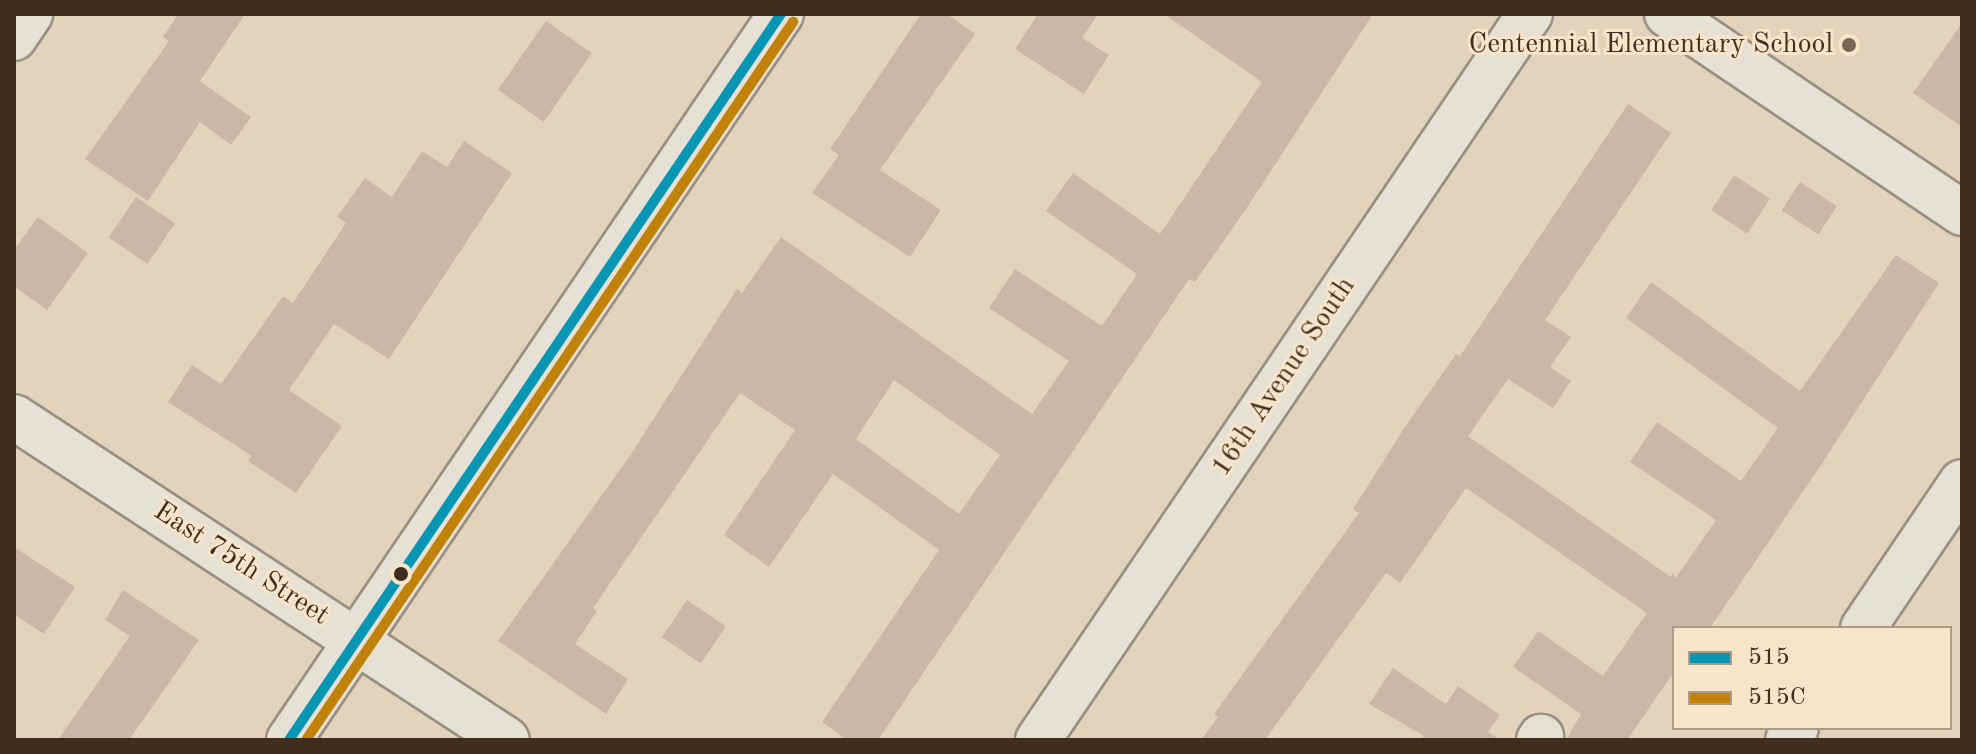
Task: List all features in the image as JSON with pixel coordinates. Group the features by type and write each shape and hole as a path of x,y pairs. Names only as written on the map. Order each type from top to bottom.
{"street":[{"path":"14,38 30,14"},
{"path":"289,740 781,14"},
{"name":"16th Avenue South","path":"1038,740 1530,14"},
{"path":"1667,14 1962,213"},
{"name":"East 75th Street","path":"14,417 507,740"},
{"path":"1864,626 1962,482"}],"building":[{"path":"178,14 245,14 200,81 251,117 231,145 200,122 148,201 85,159 169,41 163,37"},
{"path":"921,14 947,14 975,34 880,170 941,210 910,257 812,193 839,155 830,149"},
{"path":"1038,14 1098,14 1082,38 1109,55 1084,94 1015,49"},
{"path":"1164,14 1373,14 1246,209 1195,282 1189,279 878,740 847,740 822,722 939,550 833,474 769,567 724,535 795,430 740,393 593,608 597,611 575,644 628,679 606,714 498,641 629,457 737,289 742,293 781,237 1032,414 1069,361 989,308 1015,269 1102,326 1137,274 1046,211 1073,173 1160,234 1262,82","holes":["894,380 1000,455 959,514 856,439"]},
{"path":"546,21 592,53 544,122 498,90"},
{"path":"1962,23 1962,127 1913,93"},
{"path":"1628,104 1671,133 1545,320 1571,337 1550,367 1571,381 1553,408 1508,379 1468,436 1671,577 1674,573 1675,579 1716,520 1630,462 1657,422 1741,481 1778,428 1626,318 1651,282 1800,391 1896,255 1939,283 1711,626 1672,626 1672,675 1627,740 1566,740 1581,714 1513,667 1538,631 1603,676 1647,613 1466,488 1400,583 1386,573 1265,740 1201,740 1218,717 1214,714 1359,513 1353,509 1405,427 1456,354 1460,356"},
{"path":"464,141 512,173 389,359 334,324 289,390 342,426 296,493 248,461 252,456 168,402 192,365 221,384 283,296 293,303 346,223 337,217 365,178 392,197 422,151 447,167"},
{"path":"1734,175 1770,198 1747,234 1711,210"},
{"path":"1800,182 1837,206 1818,234 1781,211"},
{"path":"136,197 175,223 148,264 109,238"},
{"path":"38,217 88,253 47,310 14,286 14,250"},
{"path":"14,547 75,587 44,634 14,614"},
{"path":"123,590 199,640 129,740 58,740 130,636 105,620"},
{"path":"687,600 726,626 701,664 662,637"},
{"path":"1393,668 1446,704 1458,686 1500,715 1488,732 1500,740 1420,740 1424,736 1369,704"}],"transit line":[{"name":"515","path":"289,740 781,14"},
{"name":"515C","path":"306,740 793,22"}],"place":[{"name":"Centennial Elementary School","path":"1849,45"}]}
